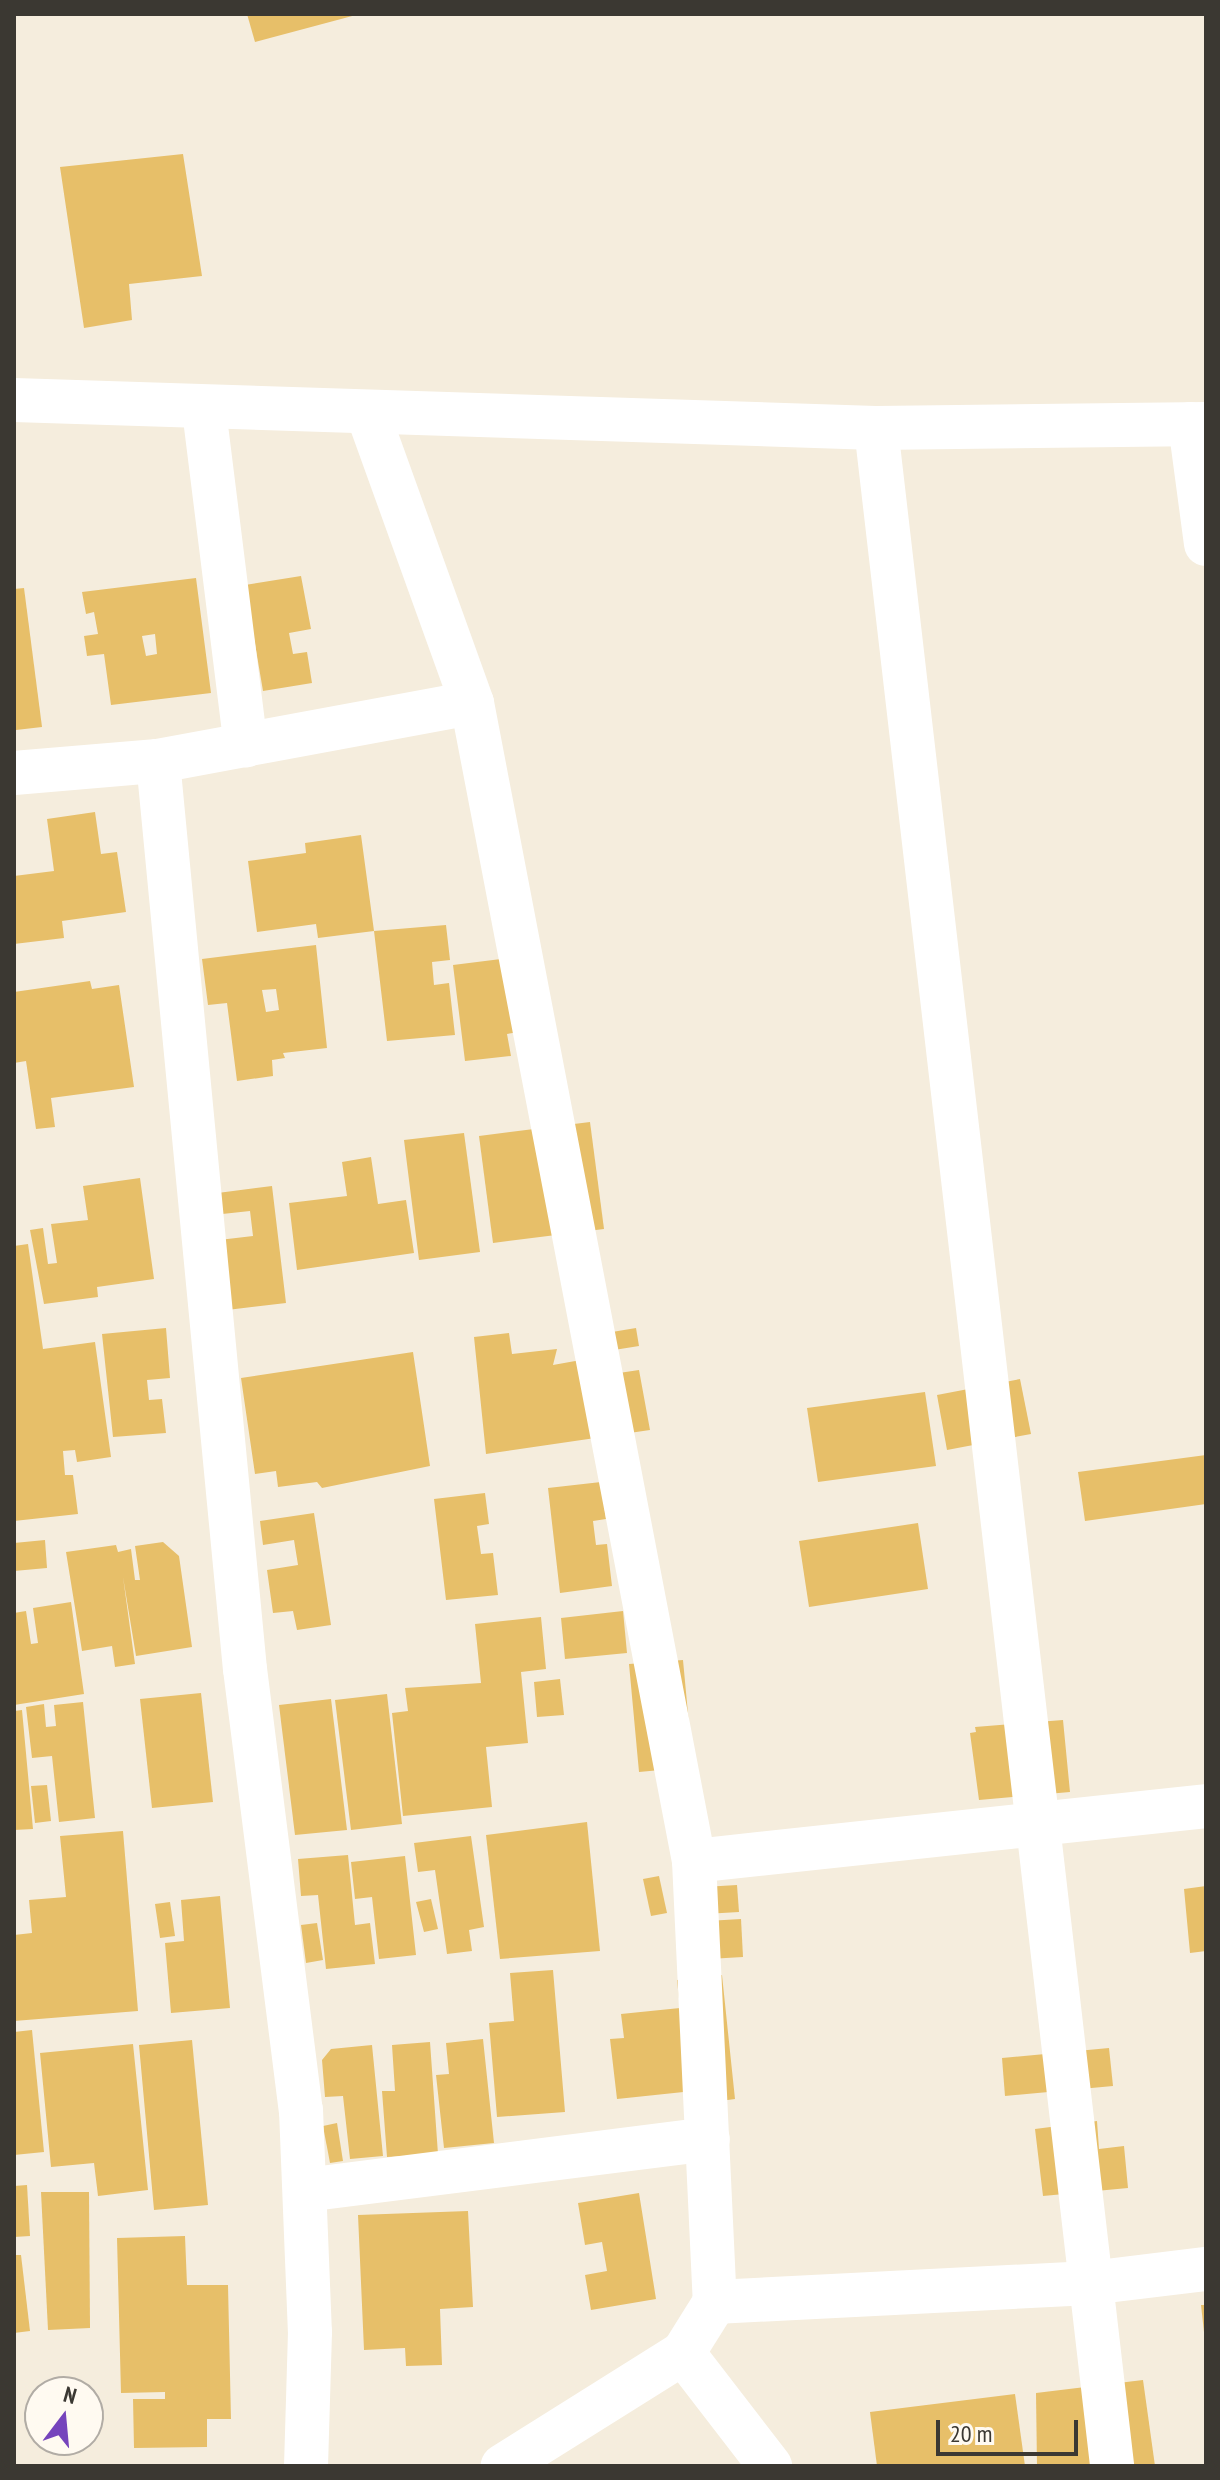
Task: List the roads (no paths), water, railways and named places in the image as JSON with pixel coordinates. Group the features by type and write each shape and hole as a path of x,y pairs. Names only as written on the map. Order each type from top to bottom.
{"street":[{"path":"14,400 204,410 876,428 1198,424 1206,544"},
{"path":"204,410 246,745"},
{"path":"368,414 472,703 694,1861 715,2302 683,2353 503,2466"},
{"path":"876,428 1112,2466"},
{"path":"14,773 158,761 472,703"},
{"path":"158,761 245,1669 301,2110 310,2332 306,2466"},
{"path":"694,1861 1206,1806"},
{"path":"305,2190 708,2139"},
{"path":"715,2302 1090,2283 1206,2269"},
{"path":"683,2353 770,2466"}]}
